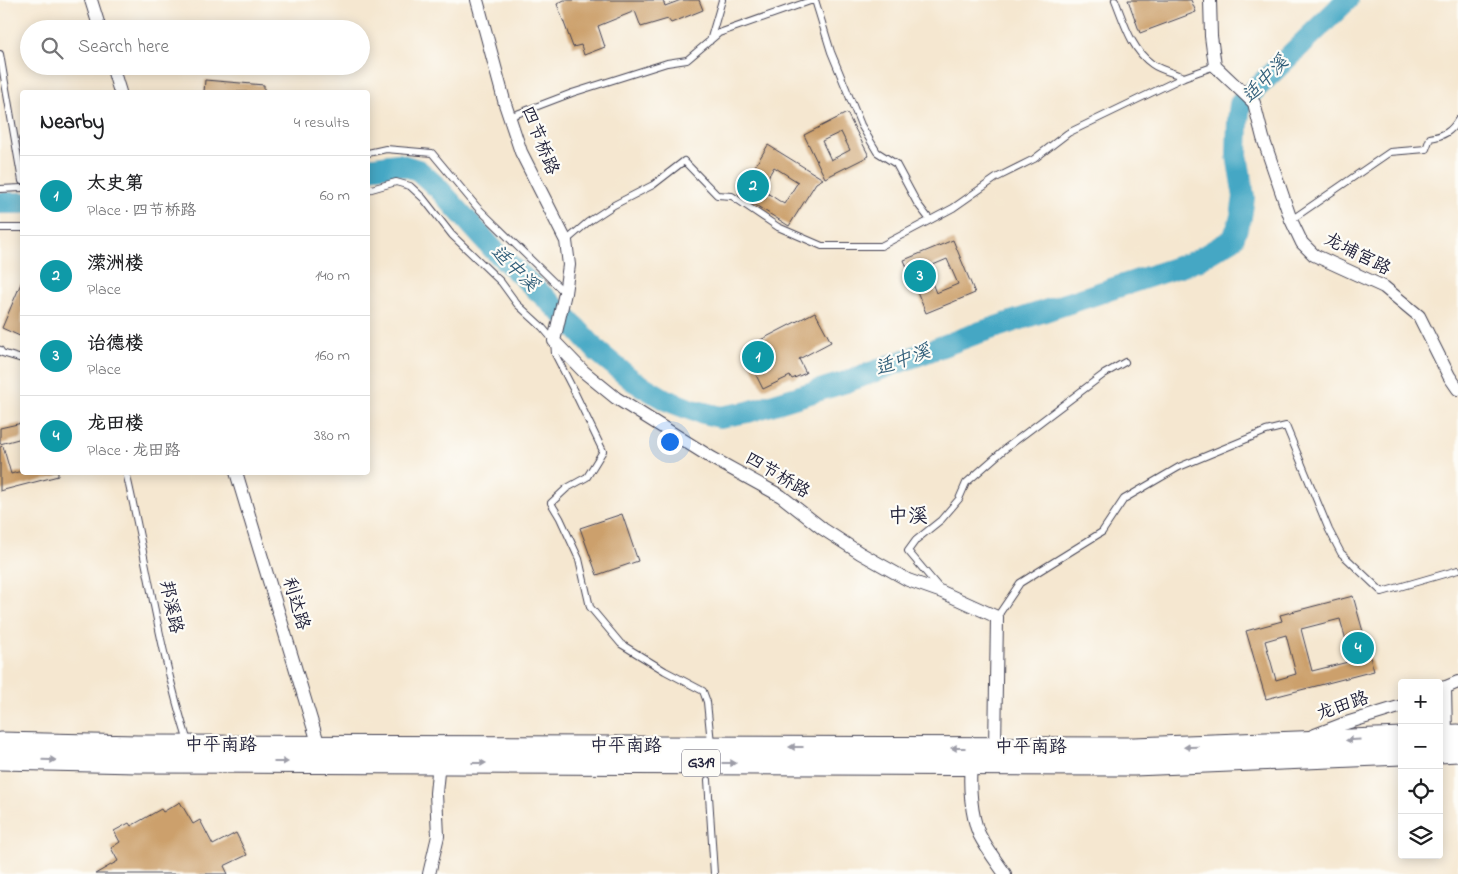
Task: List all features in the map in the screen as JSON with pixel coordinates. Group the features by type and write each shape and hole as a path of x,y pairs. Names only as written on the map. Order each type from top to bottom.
{"highway":[{"name":"中平南路","path":"0,742 189,746 1134,748 1398,738"},
{"name":"G319","path":"0,759 137,762 1134,765 1398,754"}],"street":[{"path":"91,0 97,20"},
{"name":"四节桥路","path":"476,0 520,152 566,241 569,265 554,341 589,376 632,409 712,458 781,496 823,529 908,580 942,592 996,617"},
{"path":"1210,0 1211,36 1216,66"},
{"name":"龙埔宫路","path":"1216,66 1254,103 1263,138 1302,244 1314,255 1384,287 1420,316 1449,376 1458,389"},
{"path":"115,75 119,90"},
{"name":"利达路","path":"237,475 319,746"},
{"path":"995,748 996,617"},
{"path":"1443,688 1458,682"},
{"path":"1443,697 1448,742"},
{"name":"龙田路","path":"1296,742 1343,724 1398,707"},
{"path":"429,874 438,836 436,793 439,762"},
{"path":"970,764 969,783 977,828 982,840 1005,874"}],"lane":[{"path":"710,41 722,0"},
{"path":"510,117 572,93 667,63 686,60 719,34 814,0 831,52 861,125 877,152 896,164 917,203 930,220"},
{"path":"1116,0 1127,33 1142,55 1153,65 1184,77"},
{"path":"0,54 20,169"},
{"path":"566,241 588,222 653,185 684,161 717,195 732,196 778,228 822,246 881,246 953,208 996,178 1034,159 1068,133 1184,77 1216,66"},
{"path":"1292,220 1390,152 1426,149 1430,138 1441,136 1453,128 1458,120"},
{"path":"370,153 386,149 432,153 477,207 565,293"},
{"path":"370,189 396,182 410,186 423,198 452,235 501,282 518,304 542,326 554,341 555,354 603,451 587,478 568,488 550,503 560,518 579,559 590,607 621,644 665,671 703,691 712,747"},
{"path":"0,189 20,188"},
{"path":"0,228 20,228"},
{"path":"0,350 20,358"},
{"path":"942,592 908,551 916,540 941,520 959,499 966,483 1006,448 1104,374 1125,362"},
{"path":"996,617 1020,583 1102,532 1124,500 1179,467 1266,431 1286,426 1329,530 1341,552 1382,592 1458,570"},
{"name":"邦溪路","path":"127,475 178,711 189,746"},
{"path":"708,780 714,874"}],"building":[{"path":"564,0 663,0 665,6 681,0 699,0 703,10 671,23 668,19 641,27 635,11 598,26 605,47 584,55 581,45 573,47 557,4"},
{"path":"1128,0 1191,0 1196,12 1140,33"},
{"path":"205,80 264,85 264,90 204,90"},
{"path":"847,113 869,156 825,178 804,135","holes":["841,132 850,150 831,160 822,141"]},
{"path":"768,145 823,179 816,183 789,226 738,194","holes":["774,167 798,182 784,204 761,189"]},
{"path":"953,240 975,293 926,313 904,260","holes":["947,259 958,284 936,293 926,268"]},
{"path":"20,286 20,336 2,328"},
{"path":"815,312 831,342 799,359 806,373 792,379 790,376 763,389 743,349"},
{"path":"20,423 20,439 0,444 0,428"},
{"path":"3,446 11,474 20,472 20,475 58,476 0,491 0,447"},
{"path":"622,514 638,561 597,575 580,528"},
{"path":"1353,596 1374,671 1266,699 1246,631 1282,621 1280,615","holes":["1340,619 1352,661 1312,671 1301,629","1286,635 1296,674 1276,680 1265,641"]},
{"path":"180,802 193,824 200,820 213,845 236,833 247,855 224,866 228,874 95,874 118,861 111,848 120,842 114,831 129,823 131,826 161,809 163,812"}],"waterway":[{"name":"适中溪","path":"370,168 398,164 418,170 438,188 494,250 567,318 598,352 632,380 666,400 692,410 720,417 748,412 846,382 975,334 1196,261 1233,239 1241,217 1244,197 1237,155 1240,104 1347,0"},
{"name":"适中溪","path":"0,203 20,203"}],"place":[{"name":"潆洲楼","path":"753,186"},
{"name":"诒德楼","path":"920,276"},
{"name":"太史第","path":"758,357"},
{"name":"龙田楼","path":"1358,648"}],"district":[{"name":"中溪","path":"908,517"}]}
